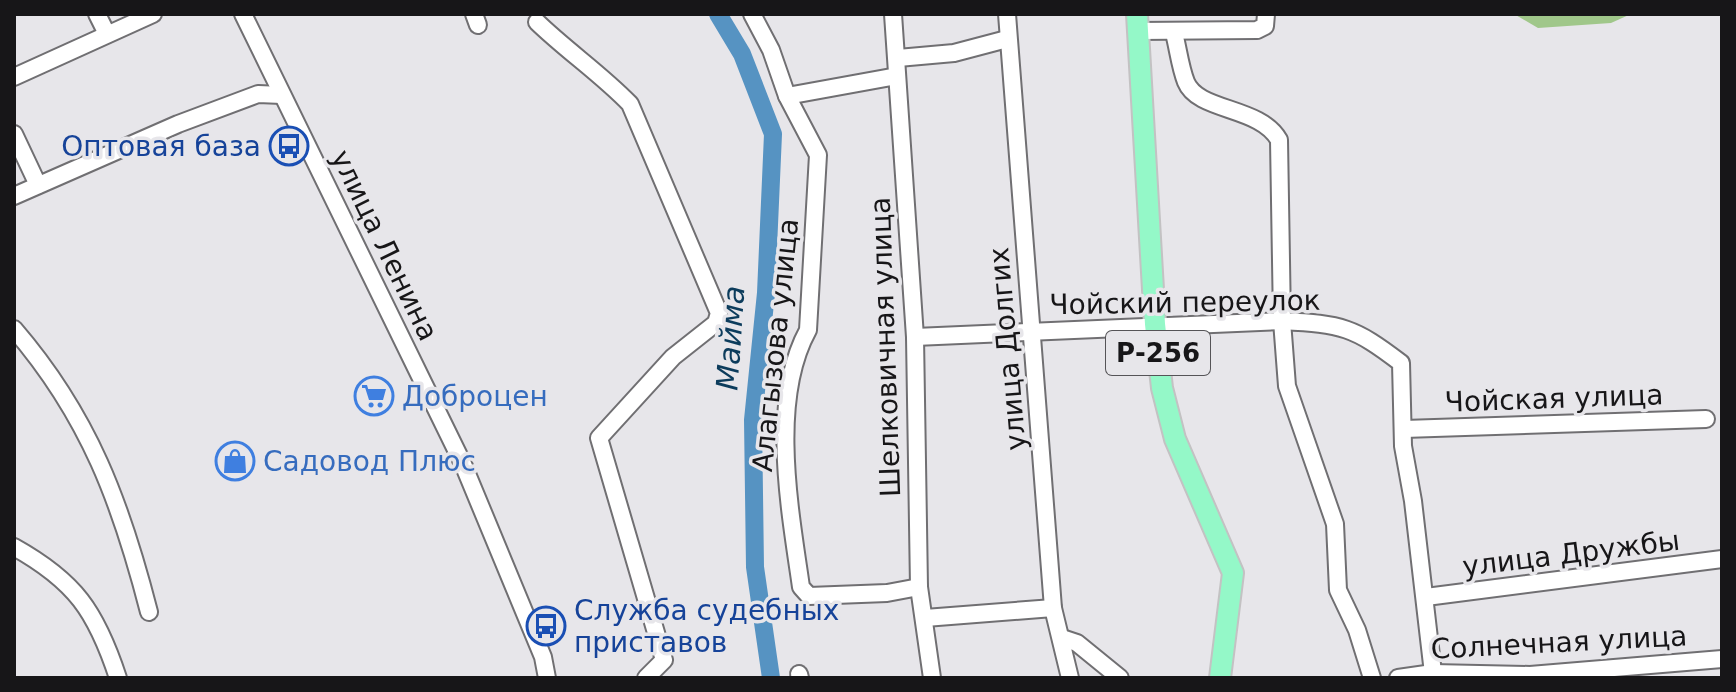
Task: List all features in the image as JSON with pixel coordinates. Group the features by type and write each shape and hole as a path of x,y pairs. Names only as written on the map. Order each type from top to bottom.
{"main road":[{"name":"Р-256","path":"1138,23 1155,324 1162,388 1175,439 1233,573 1220,678"}],"street":[{"path":"97,14 107,34"},
{"path":"14,77 153,14"},
{"name":"улица Ленина","path":"243,14 463,464 543,657 547,678"},
{"name":"Алагызова улица","path":"752,14 771,50 787,96 818,155 808,330 794,354 784,465 801,587 809,596 887,593 919,587"},
{"name":"Шелковичная улица","path":"893,14 915,337 919,587 932,678"},
{"name":"улица Долгих","path":"1007,14 1053,608 1070,678"},
{"path":"1138,23 1174,33 1257,30 1265,26 1266,14"},
{"path":"537,22 576,58 606,79 630,104 719,313 716,323 673,357 599,438 664,660 649,678"},
{"path":"1174,33 1186,84 1197,95 1271,126 1279,140 1282,321 1287,386 1335,524 1338,590 1357,630 1372,678"},
{"path":"898,58 954,53 1007,39"},
{"path":"787,96 897,76"},
{"path":"14,196 191,119 258,94 282,95"},
{"path":"14,134 38,185"},
{"name":"Чойский переулок","path":"915,337 1155,324 1282,321 1332,323 1363,334 1401,363 1404,429 1433,673"},
{"path":"14,329 64,392 110,480 149,612"},
{"name":"Чойская улица","path":"1404,429 1706,419"},
{"path":"14,547 47,566 84,601 118,678"},
{"name":"улица Дружбы","path":"1426,597 1722,559"},
{"path":"925,618 1053,608"},
{"path":"1062,638 1077,643 1120,678"},
{"name":"Солнечная улица","path":"1398,678 1433,673 1530,677 1722,659"}],"green space":[{"path":"1514,14 1631,14 1611,23 1538,28"}],"waterway":[{"name":"Майма","path":"718,14 742,54 773,134 766,293 753,420 755,567 771,678"}],"place":[{"name":"Оптовая база","path":"289,146"},
{"name":"Доброцен","path":"374,396"},
{"name":"Садовод Плюс","path":"235,461"},
{"name":"Служба судебных приставов","path":"546,626"}]}
